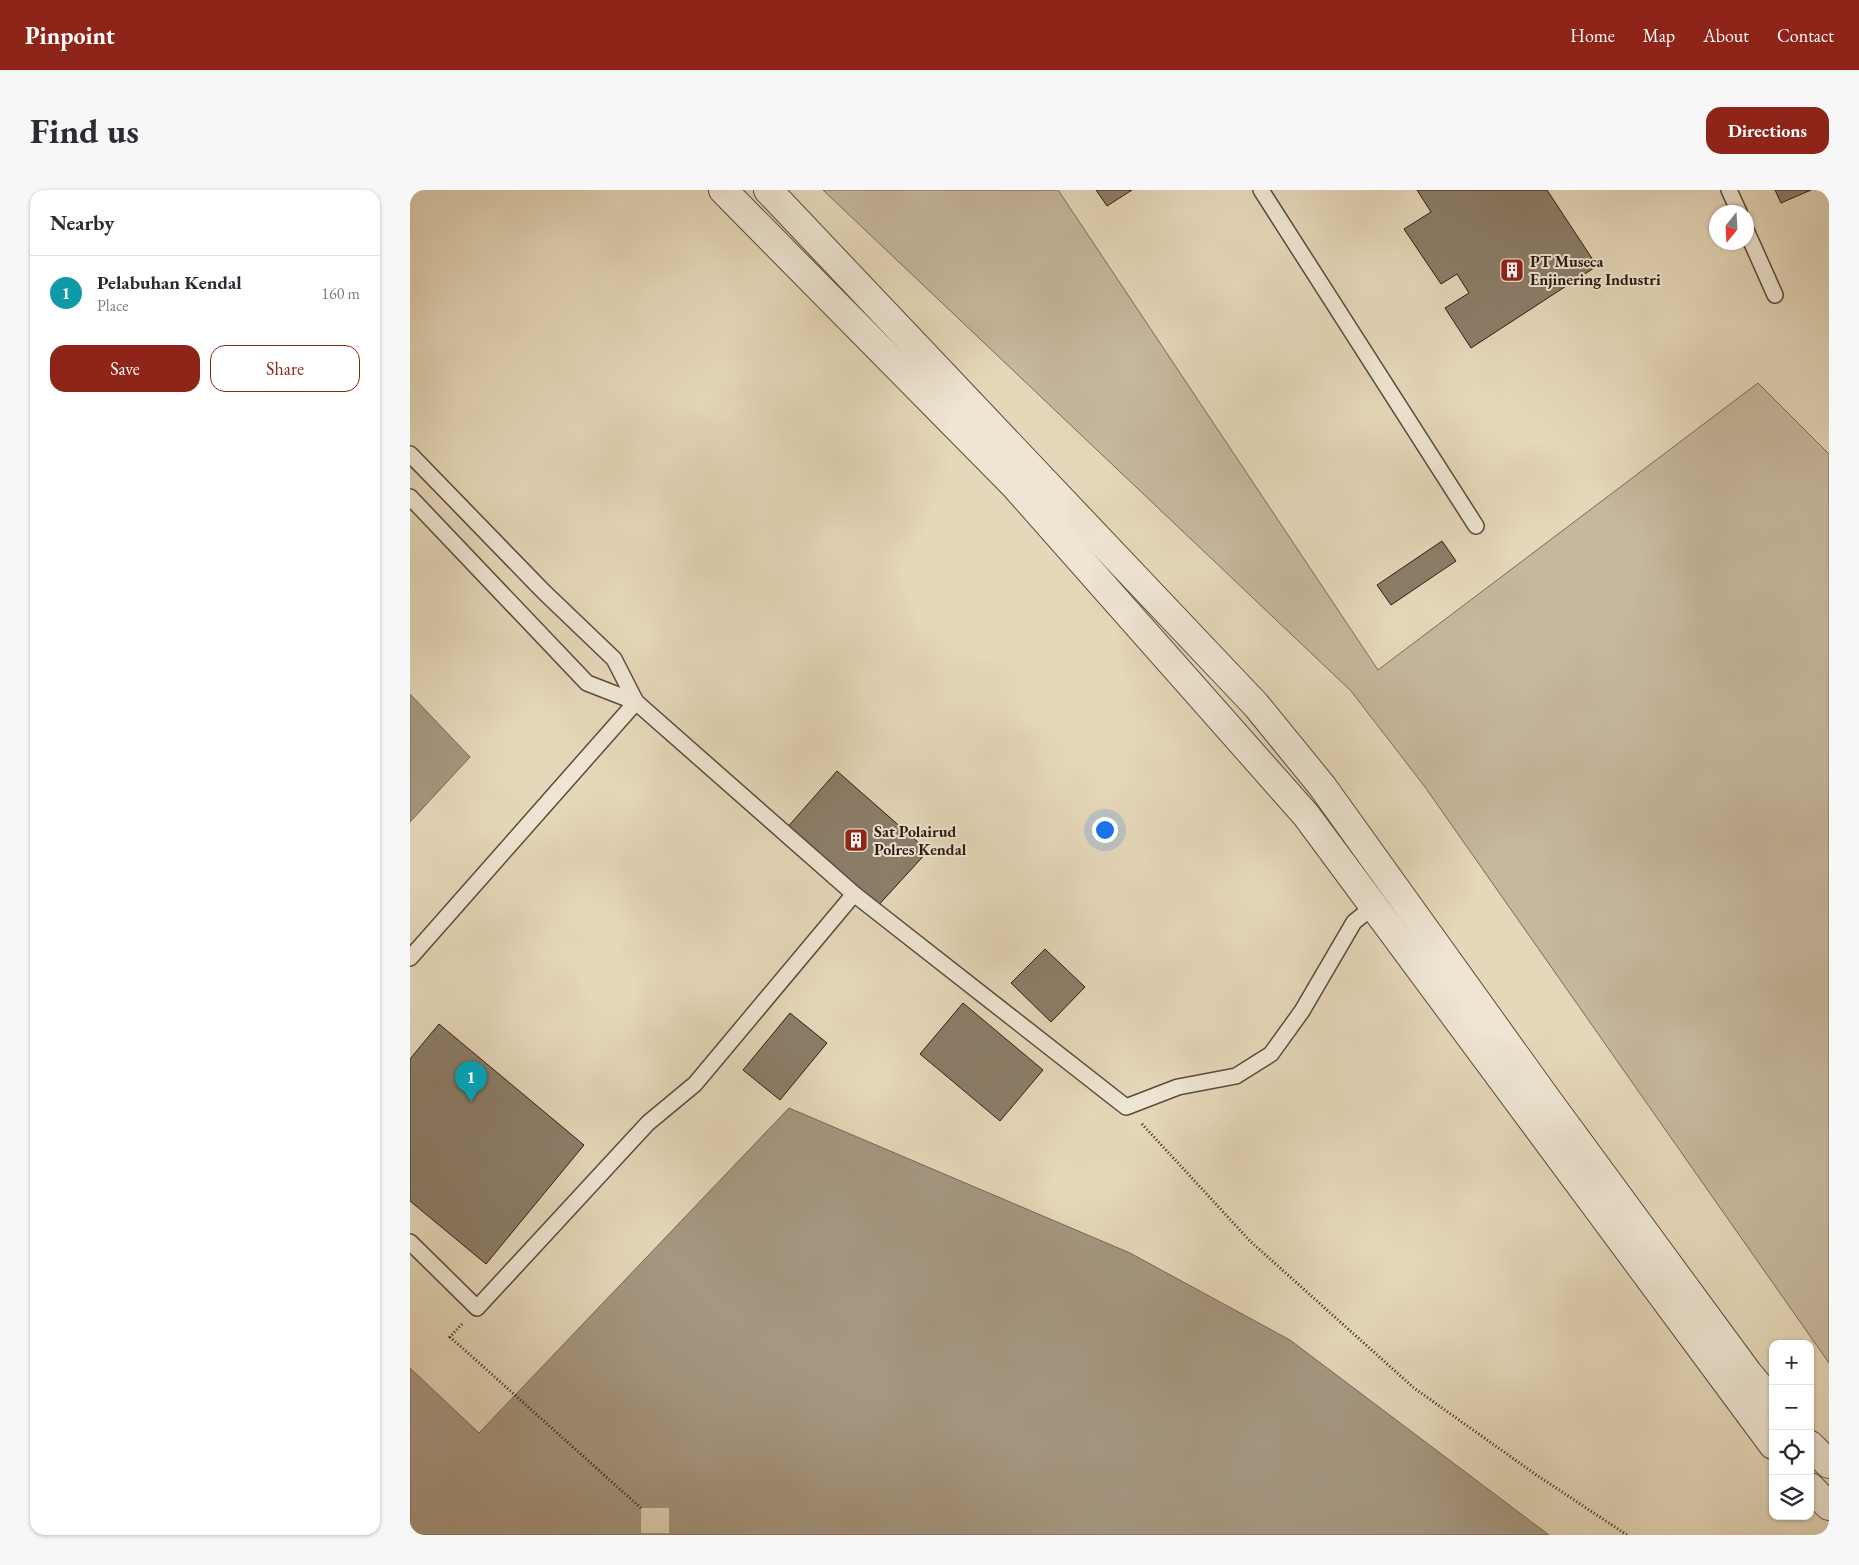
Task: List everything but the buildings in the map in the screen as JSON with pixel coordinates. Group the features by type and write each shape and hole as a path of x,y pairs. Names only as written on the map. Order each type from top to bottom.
{"street":[{"path":"723,190 1015,486 1306,815 1769,1440"},
{"path":"768,190 1256,705 1322,786 1551,1106 1748,1373 1769,1398"},
{"path":"1814,1449 1829,1464"},
{"path":"1814,1491 1829,1506"}],"lane":[{"path":"1262,190 1476,526"},
{"path":"1729,190 1736,205"},
{"path":"1754,248 1775,295"},
{"path":"410,454 544,592 614,659 636,702"},
{"path":"410,497 587,682 636,702 854,894 1126,1106 1178,1087 1236,1076 1271,1054 1302,1011 1354,922 1374,906"},
{"path":"410,958 636,702"},
{"path":"410,1242 477,1308 648,1123 695,1084 854,894"}],"path":[{"path":"1126,1106 1250,1241 1414,1388 1535,1474 1627,1535"},
{"path":"477,1308 450,1337 641,1508"}],"shaded area":[{"path":"823,190 1058,190 1378,670 1758,383 1829,454 1829,1363 1425,787 1351,691"},
{"path":"410,694 470,757 410,822"},
{"path":"789,1108 1130,1253 1290,1340 1549,1535 410,1535 410,1368 479,1433"}],"pier":[{"path":"641,1508 669,1508 669,1533 641,1533"}],"place":[{"name":"PT Museca Enjinering Industri","path":"1512,270"},
{"name":"Sat Polairud Polres Kendal","path":"856,840"},
{"name":"Pelabuhan Kendal","path":"471,1102"}]}
